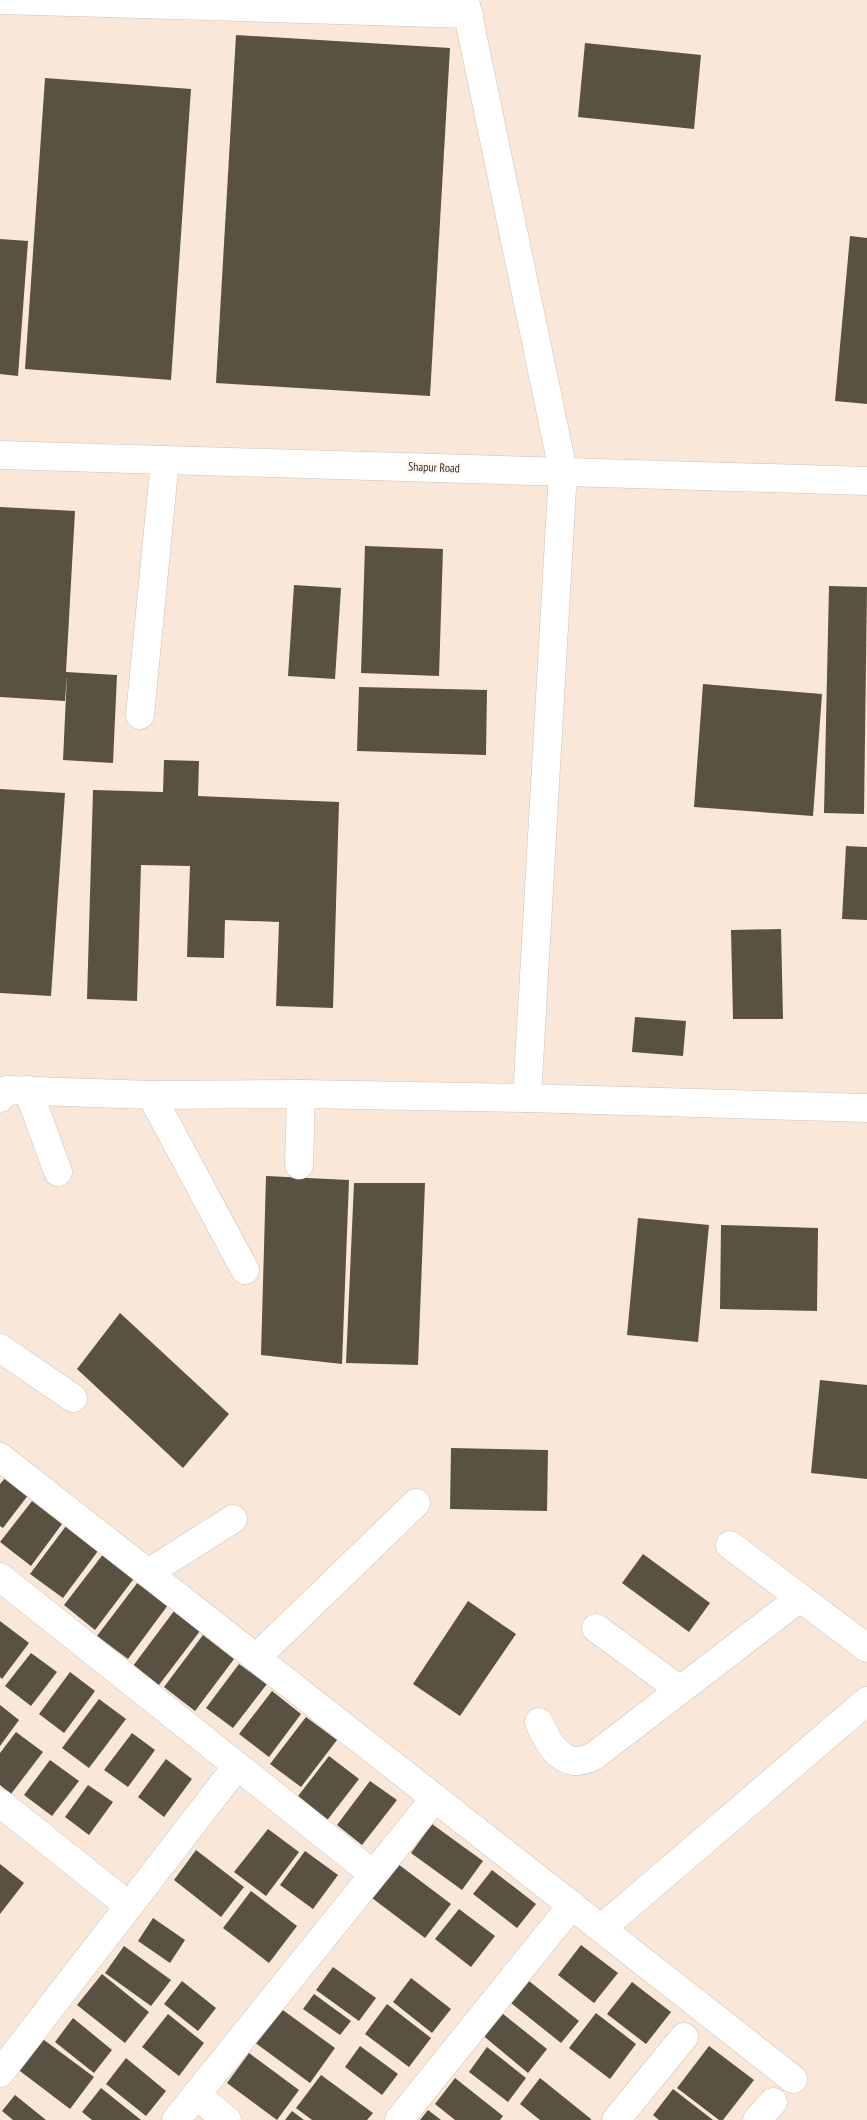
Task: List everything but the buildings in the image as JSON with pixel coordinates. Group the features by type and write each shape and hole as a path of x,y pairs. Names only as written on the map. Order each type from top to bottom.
{"street":[{"path":"3,0 467,7 563,471 527,1098"},
{"name":"Shapur Road","path":"0,455 867,481"},
{"path":"140,715 165,460"},
{"path":"0,1098 6,1090 28,1090 151,1095 301,1094 527,1098 867,1108"},
{"path":"28,1090 58,1172"},
{"path":"299,1165 301,1094"},
{"path":"151,1095 245,1270"},
{"path":"0,1348 73,1398"},
{"path":"0,1457 793,2079"},
{"path":"256,1658 416,1503"},
{"path":"148,1573 233,1519"},
{"path":"730,1545 867,1648"},
{"path":"0,1577 373,1874"},
{"path":"539,1722 548,1742 558,1753 571,1761 584,1761 594,1756 800,1598"},
{"path":"596,1628 680,1690"},
{"path":"602,1928 867,1701"},
{"path":"0,2073 237,1766"},
{"path":"176,2120 435,1798"},
{"path":"0,1803 129,1906"},
{"path":"400,2120 572,1905"},
{"path":"616,2120 684,2037"},
{"path":"196,2096 227,2120"}]}
